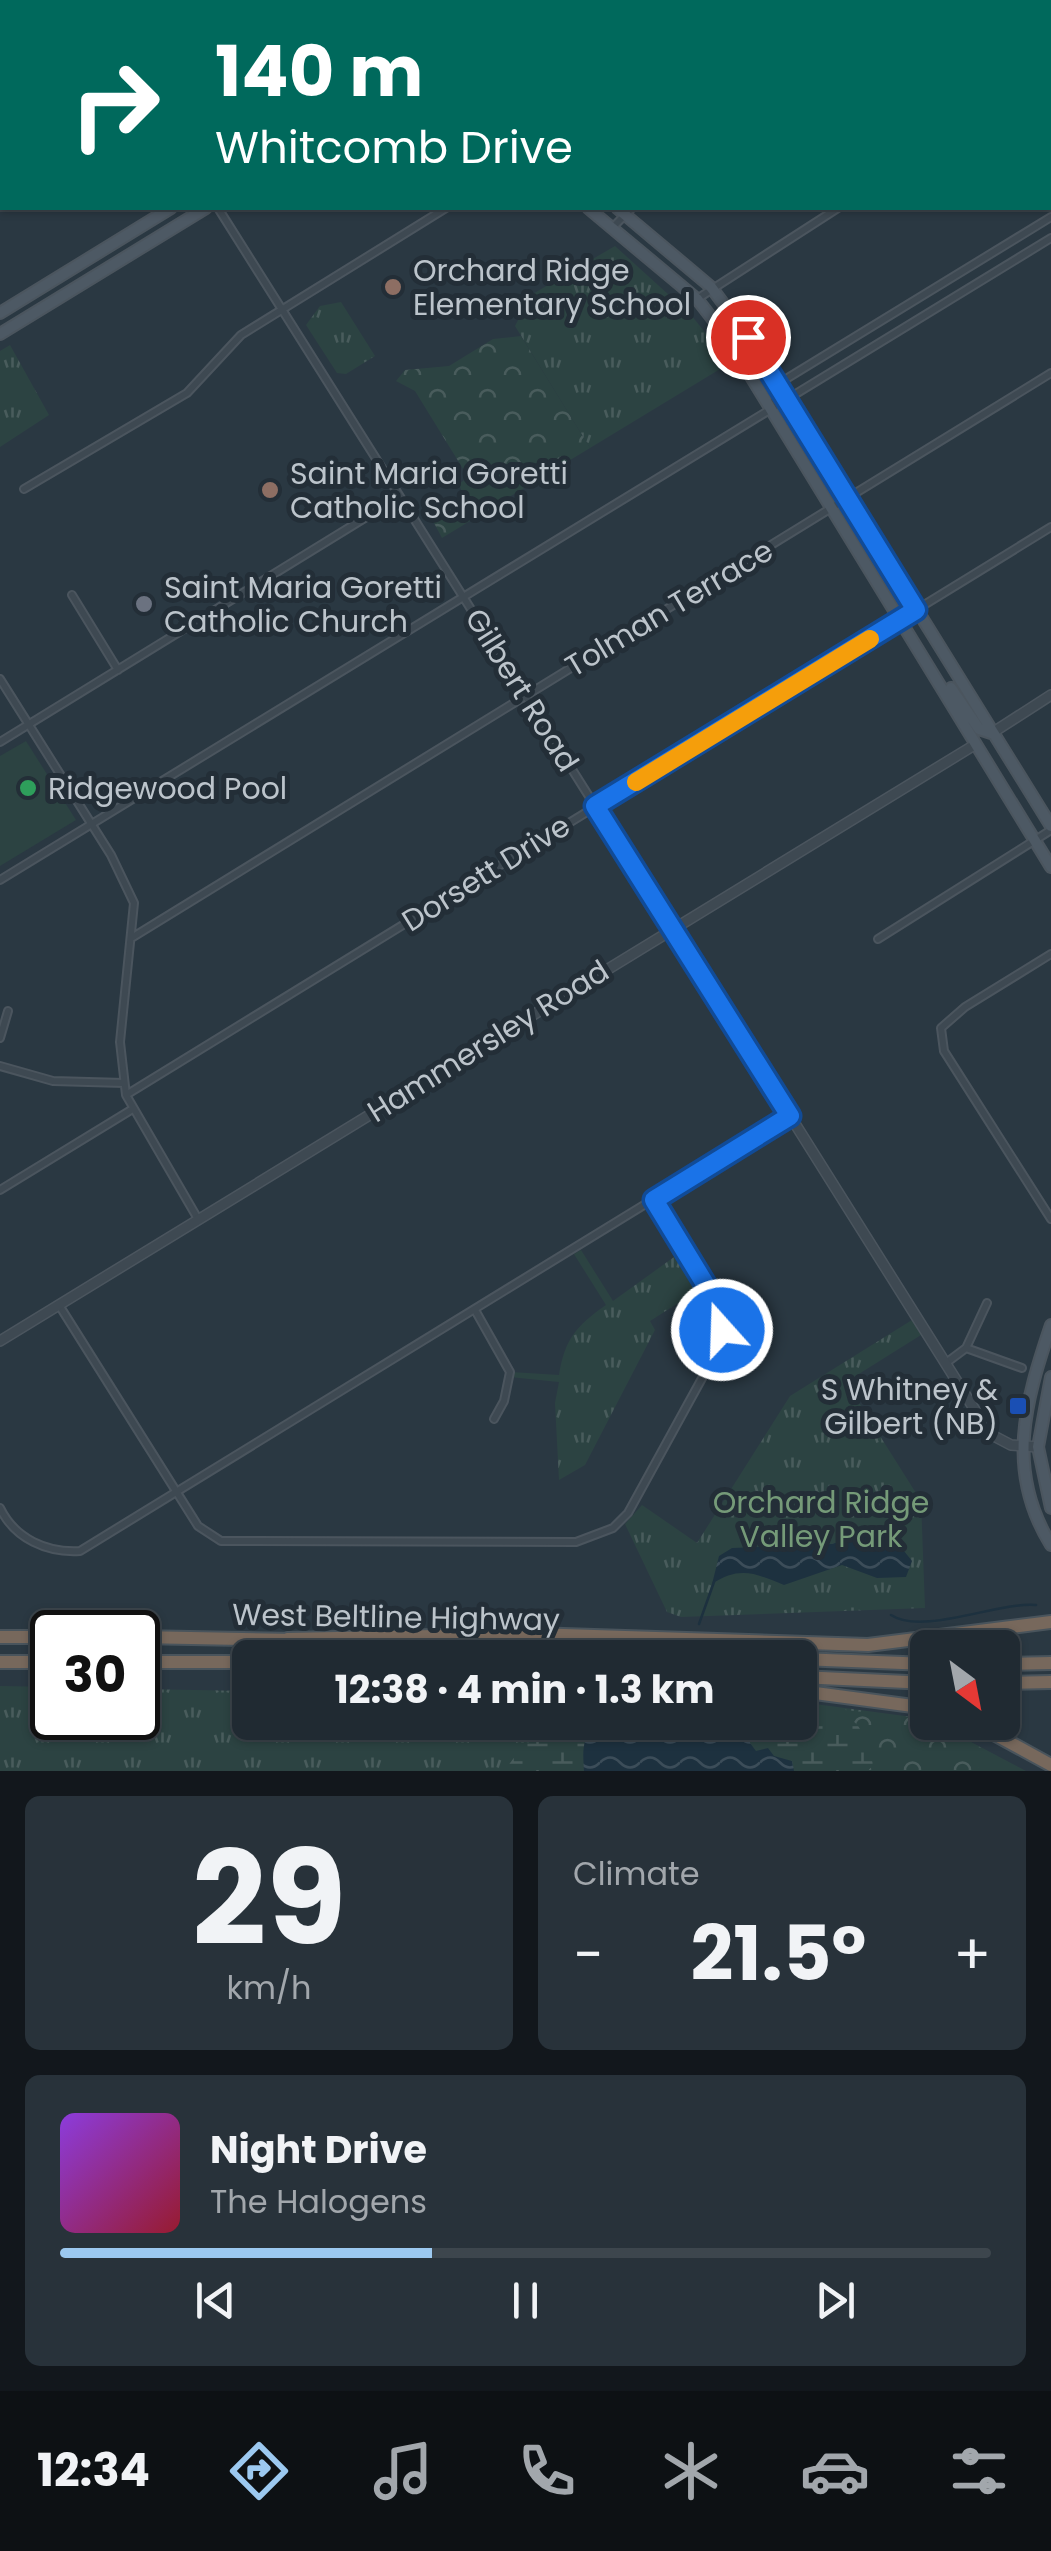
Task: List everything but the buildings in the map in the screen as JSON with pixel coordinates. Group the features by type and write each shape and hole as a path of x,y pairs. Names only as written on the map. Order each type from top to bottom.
{"highway":[{"path":"288,1639 533,1634 749,1641 786,1636 904,1636 986,1624 1007,1629 1049,1622"},
{"path":"0,1637 30,1637"},
{"name":"West Beltline Highway","path":"160,1638 326,1640"},
{"path":"817,1660 910,1663"},
{"path":"0,1662 30,1662"},
{"name":"West Beltline Highway","path":"160,1662 232,1662"},
{"path":"1020,1664 1051,1663"},
{"path":"817,1679 910,1682"},
{"path":"1020,1683 1051,1682"},
{"path":"817,1693 910,1706"},
{"path":"1005,1740 1051,1765"}],"main road":[{"path":"0,313 169,210"},
{"path":"0,334 203,210"},
{"path":"591,210 696,300 728,339 1051,867"},
{"path":"625,210 711,288 786,399 1051,828"},
{"path":"924,656 976,726 992,734"},
{"path":"1051,1325 1026,1401 1020,1446 1033,1512 1051,1545"},
{"path":"1051,1378 1038,1447 1051,1508"}],"street":[{"name":"Gilbert Road","path":"219,210 990,1434 1020,1446"},
{"path":"24,489 188,393 241,335 443,210"},
{"path":"613,227 625,210"},
{"path":"696,300 835,210"},
{"path":"770,408 786,379 1051,216"},
{"path":"0,880 1051,238"},
{"name":"Tolman Terrace","path":"133,937 1051,373"},
{"path":"0,742 400,497"},
{"name":"Dorsett Drive","path":"126,1095 1051,527"},
{"path":"72,595 118,670"},
{"path":"0,680 125,879 134,903 120,1042 126,1095 198,1219"},
{"path":"992,734 1051,695"},
{"name":"Hammersley Road","path":"0,1341 976,744"},
{"path":"878,939 1051,828"},
{"path":"1051,954 941,1028 944,1051 1051,1218"},
{"path":"0,1038 8,1010"},
{"path":"0,1066 53,1081 124,1083"},
{"path":"0,1190 132,1110"},
{"path":"0,1508 17,1532 32,1541 60,1553 80,1551 790,1116"},
{"path":"59,1304 198,1526 221,1542 560,1544 593,1538 612,1528 643,1492 717,1351 722,1330 710,1292 654,1200"},
{"path":"946,1362 966,1348 974,1324 987,1304"},
{"path":"476,1310 510,1372 504,1401 494,1418"},
{"path":"966,1348 1022,1368"},
{"path":"1020,1446 1038,1447"}],"green space":[{"path":"615,246 691,315 730,363 590,448 515,326 531,295"},
{"path":"341,302 375,356 346,374 337,373 306,325 320,306"},
{"path":"521,336 590,448 442,538 425,506 439,499 467,506 459,484 468,477 415,391 396,381 405,370 449,366 493,339"},
{"path":"10,345 49,415 0,447 0,351"},
{"name":"Ridgewood Pool","path":"26,741 76,820 0,866 0,756"},
{"path":"581,1250 613,1301 681,1252 702,1288 650,1321 655,1330 585,1465 559,1480 555,1403 559,1382 510,1377 510,1372 559,1375 574,1334 606,1305 574,1254"},
{"name":"Orchard Ridge Valley Park","path":"912,1320 921,1335 846,1382 921,1501 925,1608 681,1617 667,1612 625,1524 642,1505 697,1543 790,1396"},
{"path":"0,1686 30,1687 30,1740 160,1740 160,1689 232,1691 232,1740 817,1740 817,1704 910,1717 910,1740 967,1740 1026,1771 0,1771"},
{"path":"817,1707 910,1717 910,1740 967,1740 997,1756 974,1771 867,1771 874,1764 851,1747 860,1729 833,1717 817,1720"},
{"path":"840,1717 851,1720 860,1729 852,1747 868,1752 874,1765 867,1771 794,1771 792,1761 756,1751 750,1743 817,1740 817,1720"},
{"path":"585,1740 584,1771 504,1771 525,1743"}],"water":[{"path":"870,1535 900,1546 912,1561 906,1577 877,1578 842,1565 784,1585 747,1573 712,1584 719,1556 732,1548 831,1544"},
{"path":"750,1740 756,1751 768,1748 774,1756 792,1761 794,1771 584,1771 585,1741"}],"waterway":[{"path":"699,1624 714,1582"},
{"path":"891,1615 922,1622 1036,1605"}],"slow traffic":[{"path":"636,782 870,639"}],"place":[{"name":"Orchard Ridge Elementary School","path":"393,287"},
{"name":"Saint Maria Goretti Catholic School","path":"270,490"},
{"name":"Saint Maria Goretti Catholic Church","path":"144,604"},
{"name":"Ridgewood Pool","path":"28,788"},
{"name":"S Whitney & Gilbert (NB)","path":"1018,1406"}],"route":[{"path":"722,1330 710,1292 654,1200 790,1116 595,806 916,610 748,337"}]}
